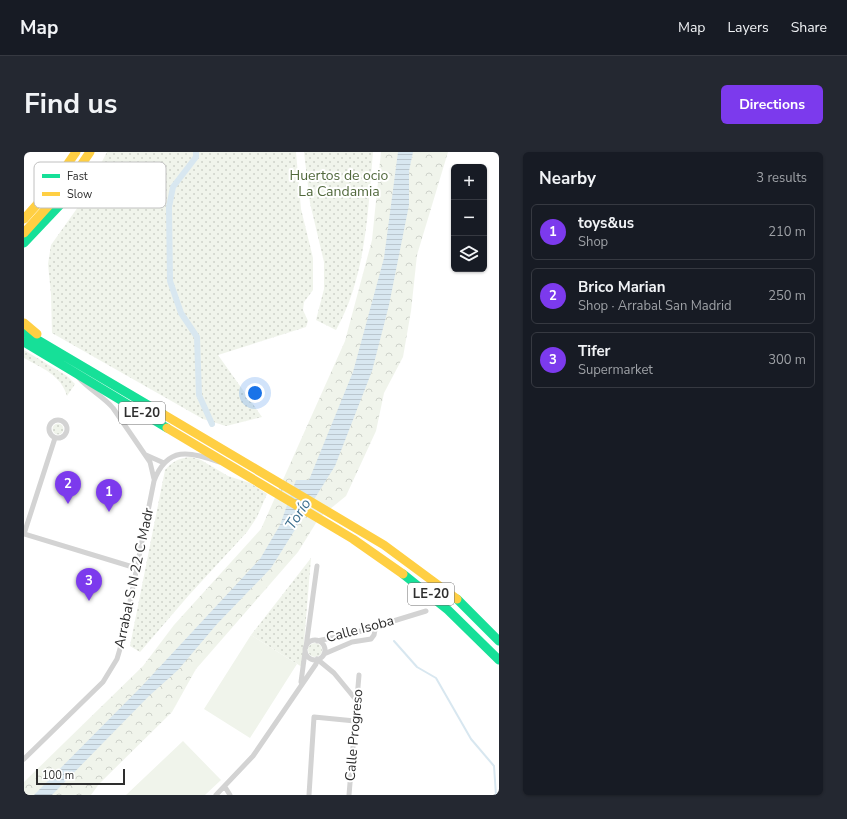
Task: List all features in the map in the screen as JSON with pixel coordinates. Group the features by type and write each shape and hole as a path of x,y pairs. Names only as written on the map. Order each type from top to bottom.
{"highway":[{"path":"69,162 76,152"},
{"path":"83,162 90,152"},
{"path":"24,218 34,207"},
{"path":"24,233 46,208"},
{"path":"24,243 56,208"},
{"path":"24,323 44,338 53,350"},
{"name":"LE-20","path":"24,332 261,479 353,539 430,593 482,641 499,660"},
{"name":"LE-20","path":"24,342 232,468 261,479 360,531 440,584 467,607 499,641"}],"street":[{"name":"Arrabal S N 22 C Madr","path":"75,373 82,382 107,401 145,454 152,468 154,481"},
{"path":"55,438 24,534 136,568"},
{"path":"145,454 153,459 164,462 174,456 190,453 232,468"},
{"name":"Arrabal S N 22 C Madr","path":"24,759 103,682 111,672 122,642 154,481 164,462"},
{"path":"301,685 317,566"},
{"name":"Calle Isoba","path":"315,641 351,634 376,625 426,611"},
{"path":"216,795 253,756 316,664 317,660 324,654 342,645 371,639 374,635 376,625"},
{"path":"308,629 315,641 324,647 324,654"},
{"path":"315,641 308,644 306,649 310,659 317,660 334,673 357,701"},
{"name":"Calle Progreso","path":"349,795 359,675"},
{"path":"309,795 314,717 356,721"},
{"path":"225,787 230,795"}],"green space":[{"path":"107,152 296,152 301,209 313,258 313,290 304,302 303,310 308,321 306,327 218,355 262,417 226,426 203,419 52,333 51,294 48,264 51,245 77,208 166,208 166,162 102,162"},
{"name":"Huertos de ocio La Candamia","path":"304,152 373,152 367,220 360,266 346,310 336,330 316,320 324,289 324,262 310,203"},
{"path":"381,152 448,152 417,255 411,311 403,357 384,393 376,431 346,496 319,518 298,552 196,669 172,712 99,784 91,795 24,795 24,782 143,666 174,625 261,529 345,341 372,240"},
{"path":"24,350 67,376 75,384 67,396 56,377 24,358"},
{"path":"58,423 62,425 64,429 62,433 58,435 54,433 52,429 54,425"},
{"path":"191,457 201,460 228,476 250,483 267,494 257,517 247,532 189,595 140,652 130,646 165,470 176,460"},
{"path":"311,558 302,667 251,635"},
{"path":"251,635 297,664 250,738 204,709"},
{"path":"312,643 318,643 322,647 322,653 318,657 312,657 308,653 308,647"},
{"path":"183,741 221,780 205,795 126,795"}],"water":[{"name":"Torío","path":"398,152 413,152 409,171 409,205 389,305 372,371 335,466 271,568 217,624 178,670 149,696 52,795 34,795 141,687 260,559 280,525 296,480 309,480 353,372 384,258"}],"waterway":[{"path":"196,152 196,157 173,187 169,207 170,281 181,313 197,337 199,395 212,424"},
{"path":"394,641 417,667 436,678 471,739 494,766 496,795"}],"traffic: fast":[{"path":"24,243 57,208"},
{"path":"24,332 163,414"},
{"path":"24,342 167,428"},
{"path":"403,574 448,610 499,660"},
{"path":"457,599 499,641"}],"traffic: slow":[{"path":"69,162 76,152"},
{"path":"83,162 90,152"},
{"path":"24,219 34,208"},
{"path":"24,233 46,208"},
{"path":"24,323 37,334"},
{"path":"163,414 384,545 457,599"},
{"path":"167,428 353,539 403,574"}],"place":[{"name":"Brico Marian","path":"68,504"},
{"name":"toys&us","path":"109,512"},
{"name":"Tifer","path":"89,601"}]}
